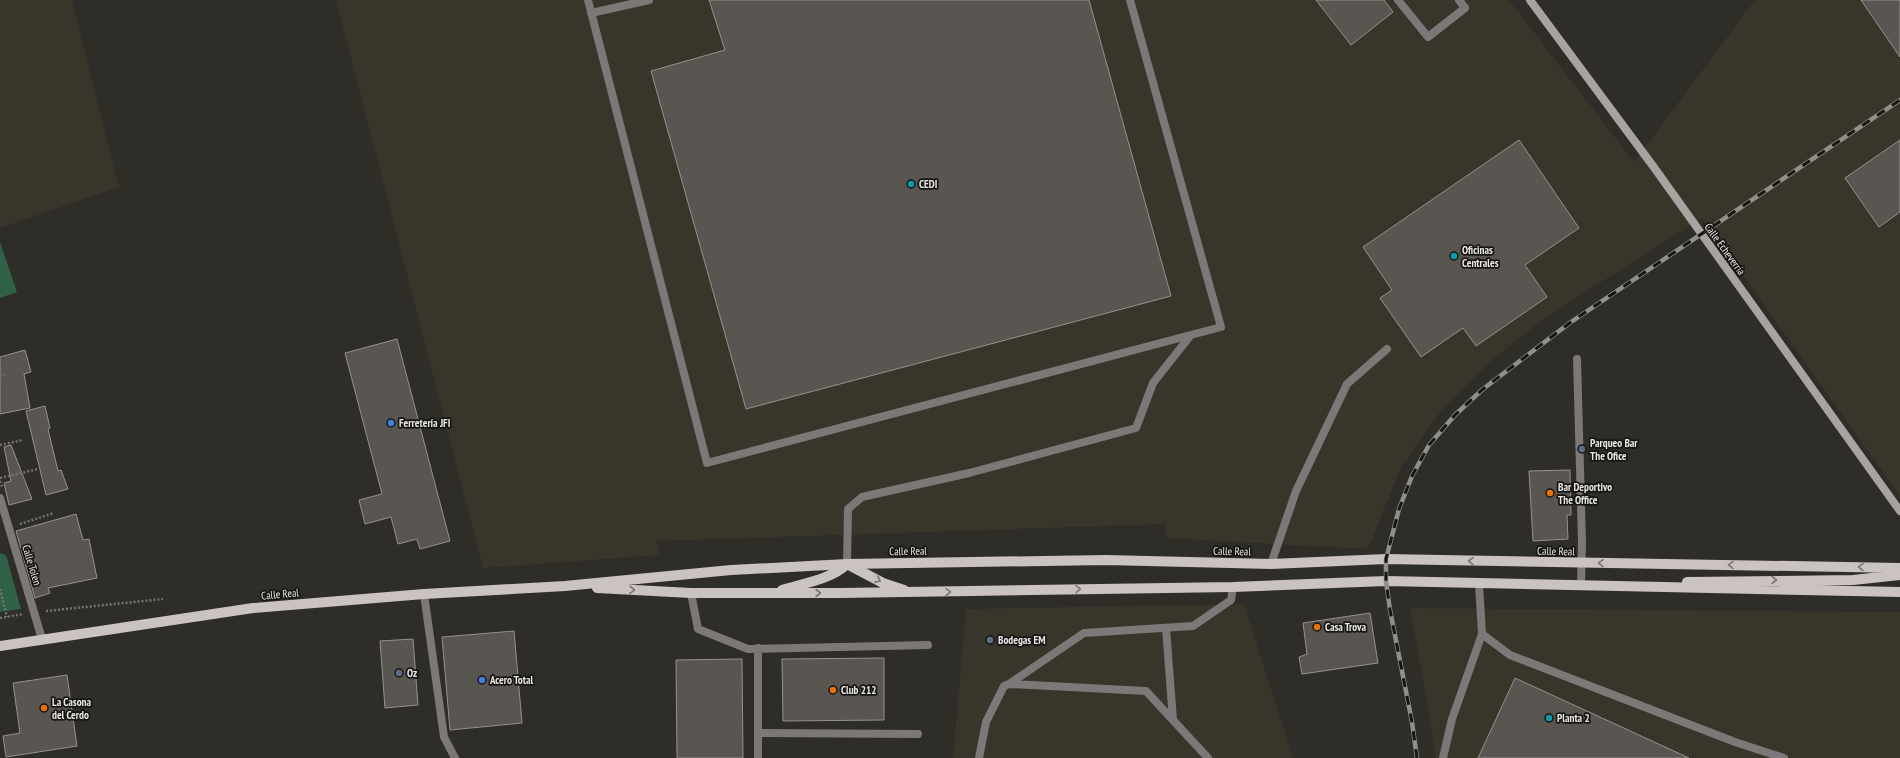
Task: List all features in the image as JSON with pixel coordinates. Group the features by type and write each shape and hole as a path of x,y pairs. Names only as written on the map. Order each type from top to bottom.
{"main road":[{"name":"Calle Real","path":"0,646 253,608 424,594 565,586 709,572 847,564 1106,560 1271,564 1386,559 1900,568"},
{"path":"774,593 831,575 847,564 883,583 910,592"},
{"path":"1581,586 1746,580 1853,580 1900,574"},
{"name":"Calle Real","path":"565,586 691,593 774,593 1233,587 1386,581 1900,592"}],"street":[{"name":"Calle Echeverría","path":"1530,0 1653,166 1900,511"}],"lane":[{"path":"588,0 707,463 1221,327 1130,0"},
{"path":"591,13 649,0"},
{"path":"1398,0 1428,37 1465,8 1459,0"},
{"path":"847,564 848,509 858,499 969,473 1136,428 1153,384 1190,336"},
{"path":"1271,564 1296,491 1347,384 1387,349"},
{"path":"1577,359 1582,563 1581,586"},
{"name":"Calle Tolen","path":"0,498 42,639"},
{"path":"1443,758 1452,719 1482,634 1479,584"},
{"path":"979,758 986,722 1004,686 1084,633 1193,626 1231,600 1233,587"},
{"path":"691,593 698,629 748,649 928,645"},
{"path":"424,594 444,737 455,758"},
{"path":"1166,628 1173,720"},
{"path":"1482,634 1510,655 1735,742 1784,758"},
{"path":"758,648 758,758"},
{"path":"1009,684 1146,691 1208,758"},
{"path":"758,733 918,734"}],"path":[{"path":"0,376 5,375"},
{"path":"0,445 24,440"},
{"path":"2,488 0,479 38,469"},
{"path":"13,526 54,514"},
{"path":"0,589 7,617"},
{"path":"38,611 163,599"}],"shaded area":[{"path":"0,0 72,0 119,187 0,228"},
{"path":"336,0 1509,0 1634,162 1755,0 1900,0 1900,496 1702,218 1546,317 1492,360 1441,411 1401,467 1368,549 1166,538 1165,524 657,541 659,555 483,568"},
{"path":"1244,604 1293,758 953,758 966,609"},
{"path":"1410,608 1900,612 1900,758 1435,758 1433,736"}],"green space":[{"path":"0,242 17,292 0,298"},
{"path":"0,553 6,555 21,609 0,612"}],"building":[{"name":"CEDI","path":"709,0 1089,0 1171,296 746,409 651,71 725,50"},
{"path":"1316,0 1384,0 1393,12 1351,45"},
{"path":"1861,0 1900,0 1900,57"},
{"name":"Oficinas Centrales","path":"1519,140 1579,228 1525,265 1547,297 1476,346 1463,328 1421,357 1380,298 1392,290 1363,247"},
{"path":"1900,140 1900,212 1879,227 1845,178"},
{"name":"Ferretería JFI","path":"397,339 450,541 420,549 417,539 398,544 391,517 365,524 359,500 382,494 345,353"},
{"path":"25,350 31,372 24,374 30,408 0,414 0,357"},
{"path":"45,406 50,428 48,429 58,471 61,470 68,489 46,495 26,411"},
{"path":"11,445 32,499 9,505 4,483 11,481 4,447"},
{"name":"Bar Deportivo The Office","path":"1570,470 1571,515 1567,515 1568,539 1533,541 1529,471"},
{"path":"76,514 83,540 89,539 97,578 48,588 50,593 35,598 16,531"},
{"path":"1370,613 1378,663 1302,674 1299,657 1307,654 1303,623"},
{"name":"Acero Total","path":"514,631 522,723 450,730 442,637"},
{"name":"Oz","path":"413,639 418,705 385,708 380,641"},
{"name":"Club 212","path":"884,658 884,720 783,721 782,659"},
{"path":"742,659 743,758 677,758 676,660"},
{"name":"La Casona del Cerdo","path":"67,675 77,746 6,757 3,736 20,733 13,683"},
{"name":"Planta 2","path":"1515,678 1689,758 1478,758"}],"railway":[{"path":"1417,758 1412,722 1390,610 1386,581 1386,559 1399,509 1412,476 1429,445 1455,415 1483,389 1571,322 1900,100"}],"place":[{"name":"CEDI","path":"911,184"},
{"name":"Oficinas Centrales","path":"1454,256"},
{"name":"Ferretería JFI","path":"391,423"},
{"name":"Parqueo Bar The Ofice","path":"1582,449"},
{"name":"Bar Deportivo The Office","path":"1550,493"},
{"name":"Casa Trova","path":"1317,627"},
{"name":"Bodegas EM","path":"990,640"},
{"name":"Oz","path":"399,673"},
{"name":"Acero Total","path":"482,680"},
{"name":"Club 212","path":"833,690"},
{"name":"La Casona del Cerdo","path":"44,708"},
{"name":"Planta 2","path":"1549,718"}]}
